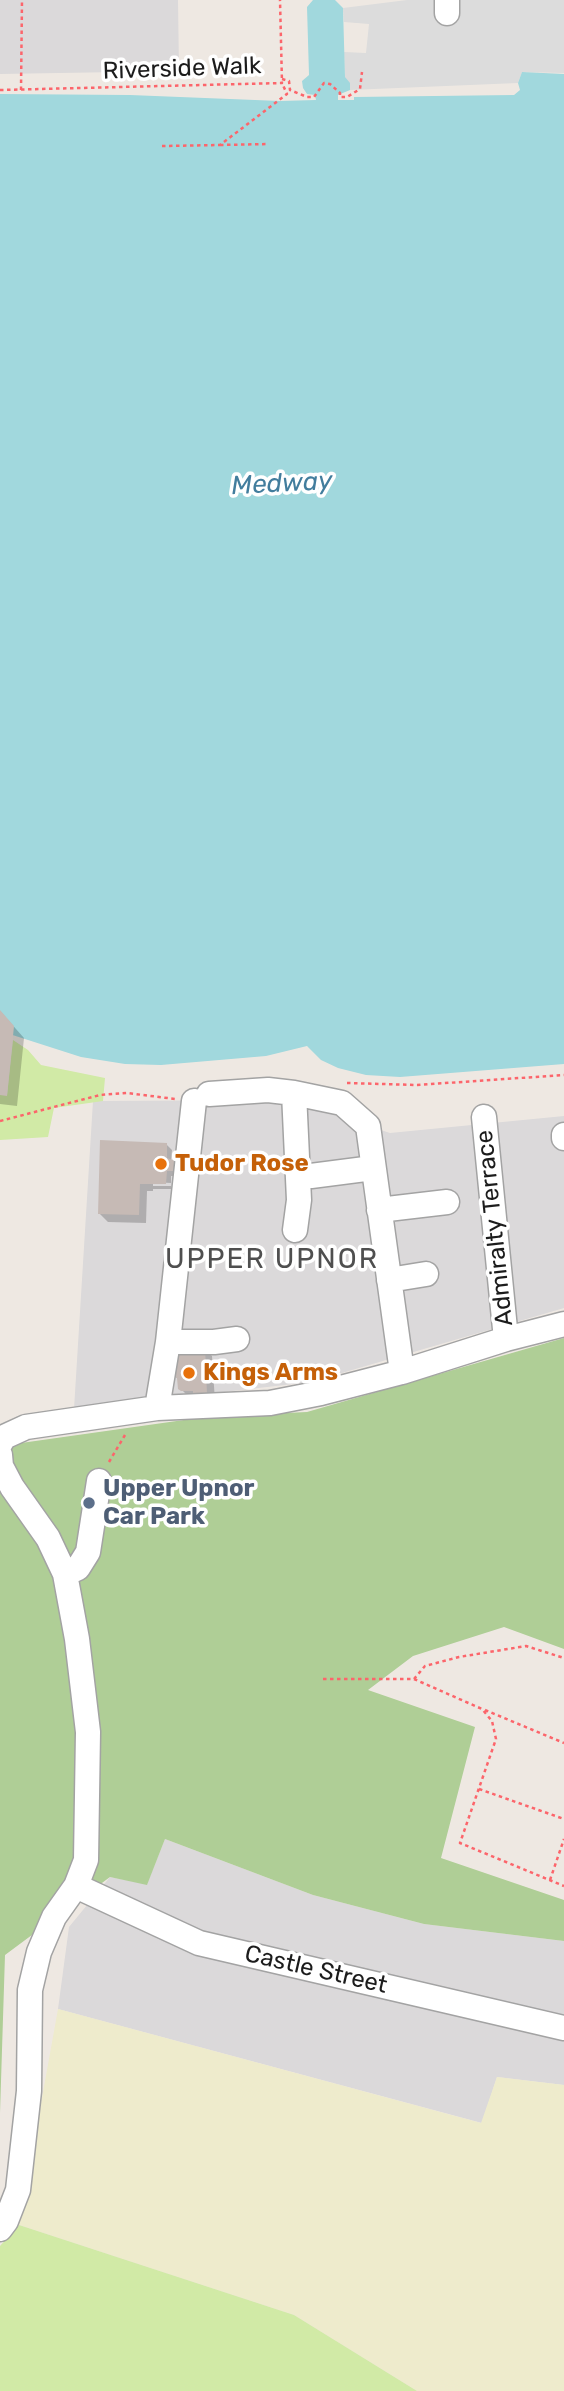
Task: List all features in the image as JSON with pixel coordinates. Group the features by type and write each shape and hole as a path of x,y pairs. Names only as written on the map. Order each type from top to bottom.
{"street":[{"path":"148,1409 168,1342 202,1097 268,1090 293,1093 342,1103 368,1126 402,1372"},
{"path":"293,1093 299,1200 295,1230"},
{"name":"Admiralty Terrace","path":"484,1118 506,1339"},
{"path":"311,1176 373,1168"},
{"path":"379,1210 447,1202"},
{"path":"389,1280 426,1274"},
{"path":"0,1444 5,1437 26,1427 148,1409 270,1403 321,1394 564,1324"},
{"path":"168,1342 237,1339"},
{"path":"0,1455 1,1466 12,1487 48,1538 65,1574 77,1639 88,1732 86,1860 76,1886 54,1917 39,1952 30,1990 29,2091 18,2190 0,2229"},
{"path":"65,1574 78,1569 88,1552 99,1480"},
{"name":"Castle Street","path":"76,1886 200,1943 564,2028"}],"path":[{"path":"21,90 22,0"},
{"name":"Riverside Walk","path":"0,90 282,81 280,0"},
{"path":"220,145 287,94 282,81 289,81 290,90 307,97 314,97 324,83 330,84 340,93 340,97 347,97 360,89 362,72"},
{"path":"162,146 269,145"},
{"path":"335,1082 417,1085 564,1075"},
{"path":"0,1121 100,1095 127,1093 202,1097"},
{"path":"99,1480 148,1409"},
{"path":"414,1679 425,1666 459,1657 526,1646 564,1658"},
{"path":"323,1679 414,1679 564,1743"},
{"path":"482,1709 492,1721 496,1740 460,1843 564,1886"},
{"path":"479,1789 564,1819"},
{"path":"550,1880 564,1839"}],"shaded area":[{"path":"0,0 178,0 179,71 0,74"},
{"path":"407,0 564,0 564,73 522,72 518,83 350,90 345,77 344,52 366,53 369,24 344,22 343,8"},
{"path":"291,1100 390,1133 564,1116 564,1308 311,1382 74,1409 93,1101"},
{"path":"165,1839 313,1895 424,1924 564,1941 564,2085 497,2077 482,2123 58,2009 69,1927 110,1877 147,1884"},
{"path":"58,2009 481,2123 497,2077 564,2085 564,2391 417,2391 294,2315 19,2225"}],"green space":[{"path":"13,1040 28,1050 41,1065 105,1078 103,1101 54,1108 48,1137 0,1140 0,1095 7,1095"},
{"path":"564,1338 564,1649 504,1627 413,1656 368,1690 475,1727 441,1858 564,1900 564,1941 424,1924 313,1895 165,1839 147,1885 110,1877 5,1955 0,2113 0,1446 205,1417 307,1412"},
{"path":"19,2225 294,2315 417,2391 0,2391 0,2246"}],"water":[{"name":"Medway","path":"313,0 335,0 343,8 345,77 350,83 350,90 338,95 338,100 354,100 354,97 514,95 520,90 518,83 522,72 564,74 564,1064 400,1077 366,1075 338,1068 321,1060 307,1046 266,1056 161,1065 125,1064 81,1057 0,1031 0,94 316,100 315,95 307,94 302,81 309,75 307,7"}],"building":[{"path":"0,1010 14,1026 7,1096 0,1095"},
{"path":"100,1140 167,1143 167,1158 176,1161 177,1168 167,1171 166,1184 140,1184 139,1215 98,1214"},
{"name":"Kings Arms","path":"205,1346 207,1394 193,1395 193,1391 181,1391 178,1389 177,1378 172,1376 175,1348"}],"place":[{"name":"Tudor Rose","path":"161,1164"},
{"name":"Kings Arms","path":"189,1373"},
{"name":"Upper Upnor Car Park","path":"89,1503"}],"district":[{"name":"UPPER UPNOR","path":"272,1260"}]}
